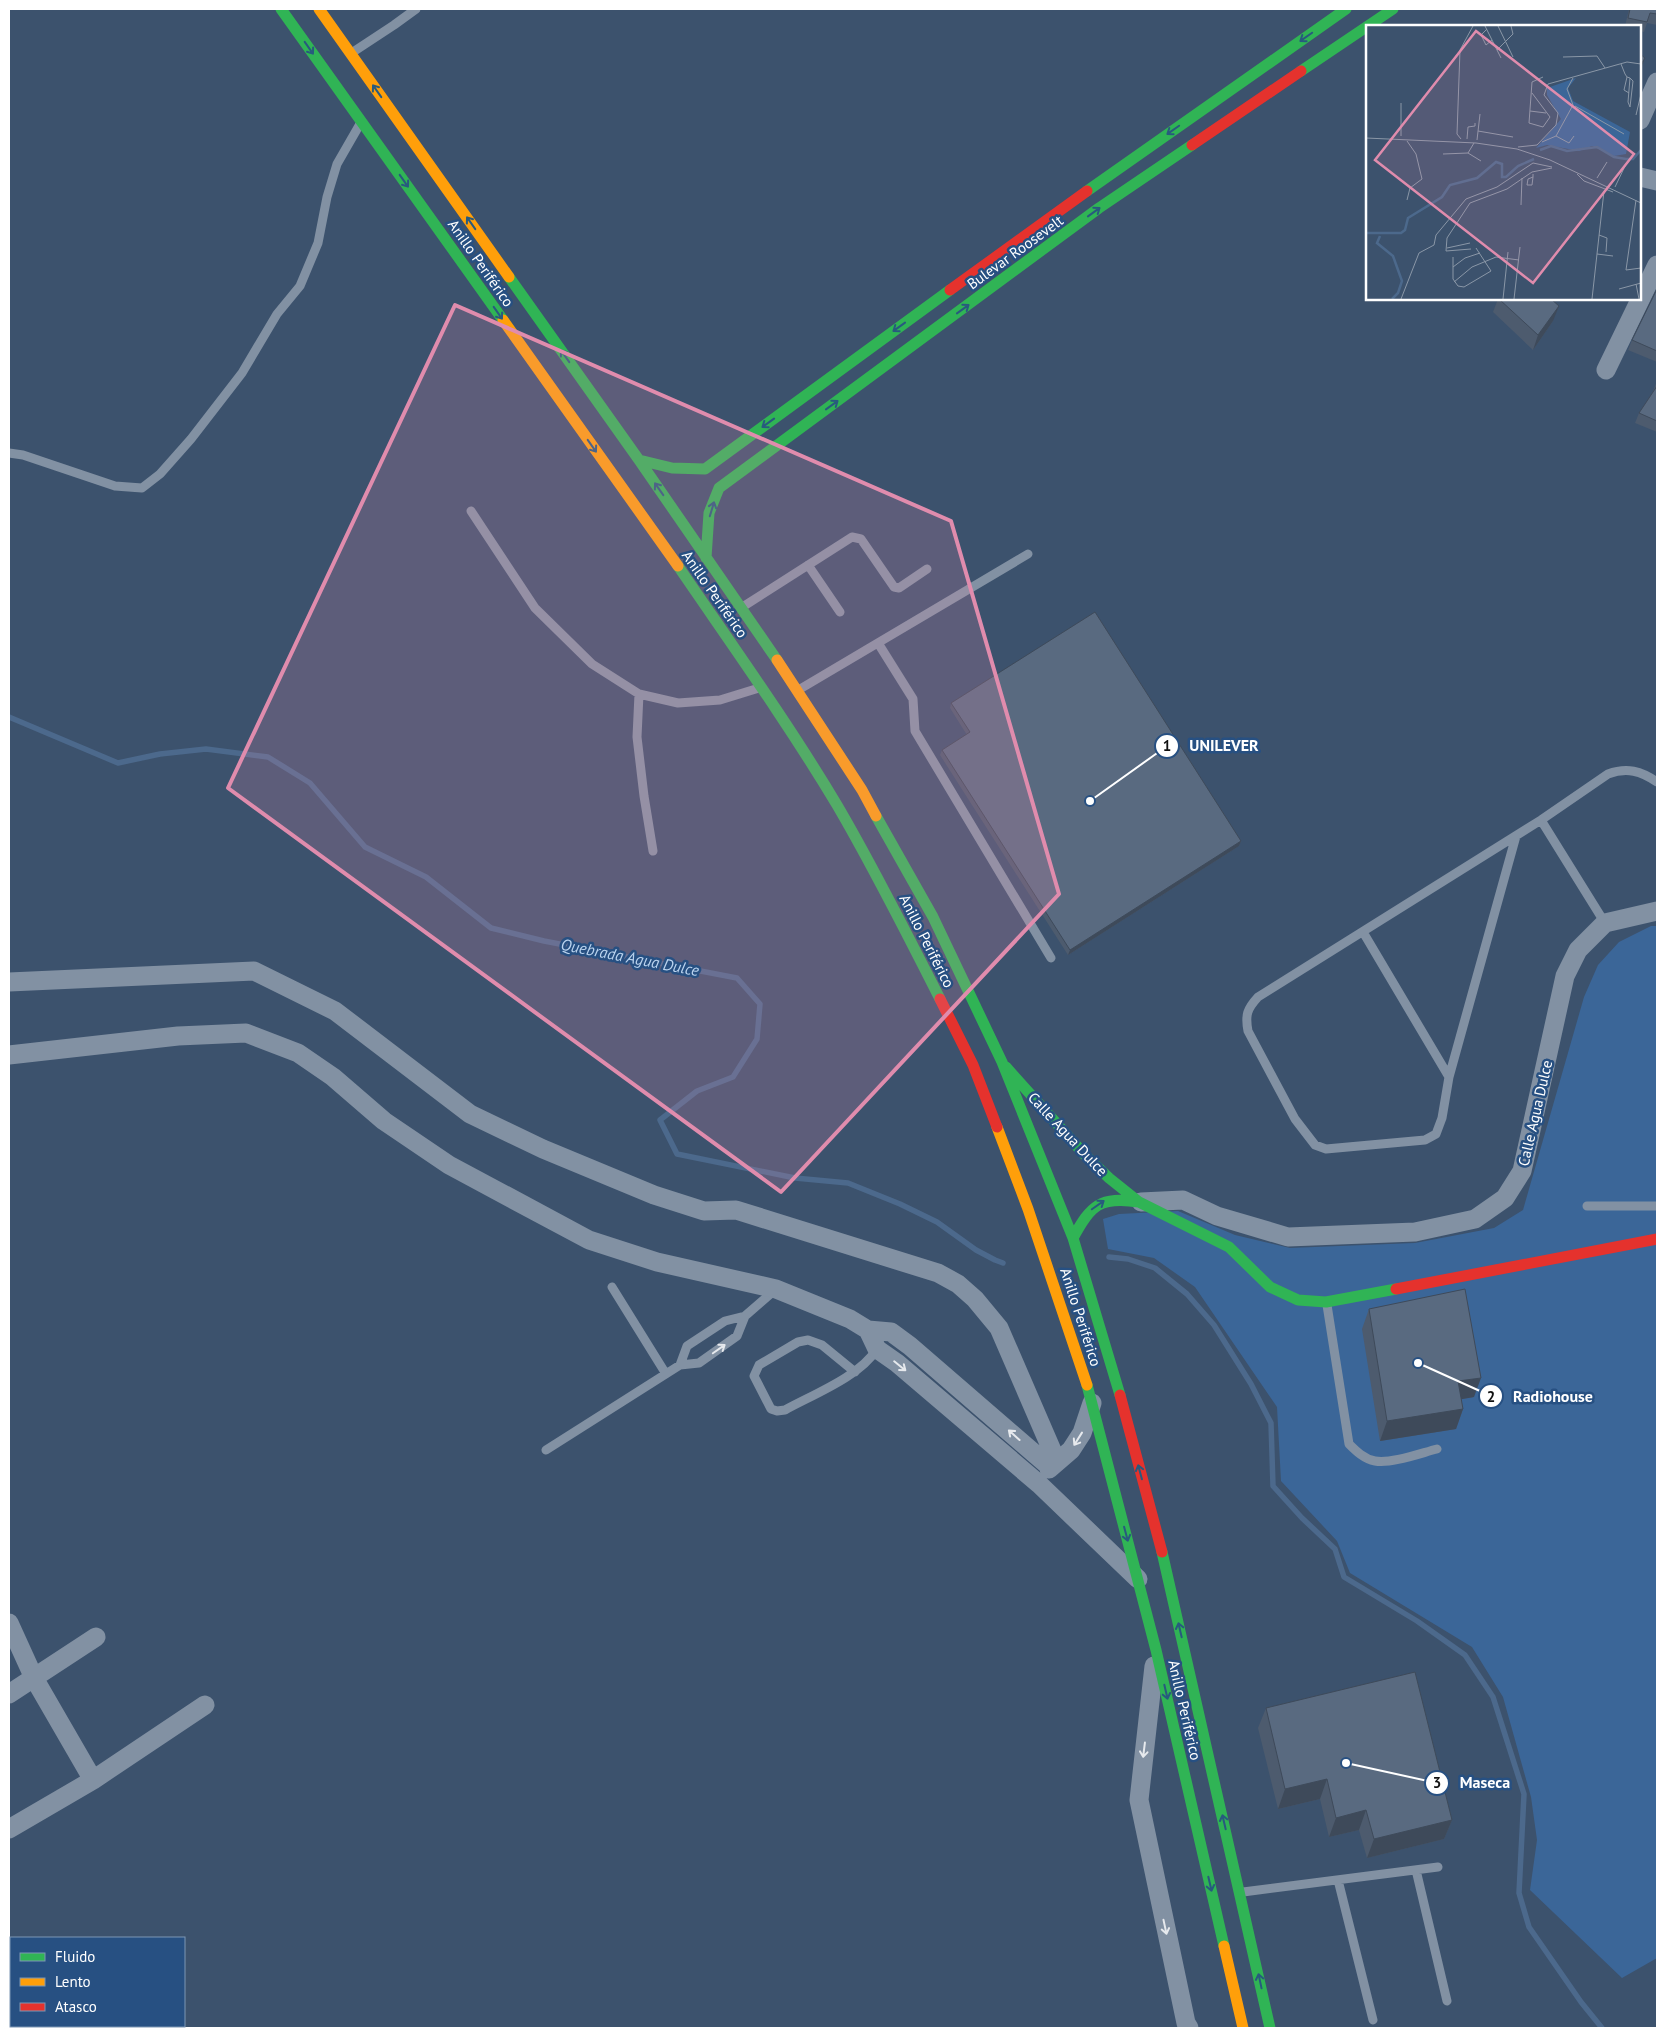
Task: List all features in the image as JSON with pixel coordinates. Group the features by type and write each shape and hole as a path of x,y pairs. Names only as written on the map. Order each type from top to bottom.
{"main road":[{"name":"Anillo Periférico","path":"281,9 678,566 761,688 837,805 903,926 973,1065 1028,1209 1080,1361 1092,1402 1156,1650 1243,2028"},
{"name":"Anillo Periférico","path":"319,9 639,460 798,691 862,790 933,916 1002,1062 1073,1238 1109,1355 1161,1549 1270,2028"},
{"name":"Bulevar Roosevelt","path":"705,469 1089,189 1346,9"},
{"name":"Bulevar Roosevelt","path":"1369,25 1393,9"},
{"name":"Bulevar Roosevelt","path":"719,488 1099,208 1366,27"},
{"path":"639,460 672,468 705,469 719,488 710,513 706,558"},
{"name":"Calle Agua Dulce","path":"1002,1062 1084,1154 1109,1178 1139,1202"},
{"name":"Calle Agua Dulce","path":"1073,1238 1085,1216 1106,1199 1118,1198 1139,1202"},
{"path":"1139,1202 1230,1247 1270,1287 1298,1300 1326,1302 1657,1239"}],"street":[{"path":"1641,118 1657,82"},
{"path":"1641,177 1657,181"},
{"path":"1606,370 1652,286 1657,265"},
{"path":"1605,923 1657,911"},
{"name":"Calle Agua Dulce","path":"1139,1202 1183,1200 1217,1216 1288,1237 1415,1232 1474,1219 1505,1198 1522,1171 1565,976 1578,950 1605,923"},
{"path":"9,982 254,971 335,1011 470,1114 543,1149 671,1201 704,1211 736,1210 938,1273 958,1284 975,1299 999,1328 1054,1464"},
{"path":"9,1055 178,1036 246,1033 298,1053 334,1077 384,1121 450,1165 589,1240 656,1262 776,1289 850,1318 868,1330 891,1332 1054,1464"},
{"path":"868,1330 877,1349 897,1363 1039,1484 1138,1580"},
{"path":"1039,1484 1054,1464 1071,1450 1082,1433 1092,1402"},
{"path":"9,1623 34,1678 93,1780"},
{"path":"9,1694 96,1637"},
{"path":"1156,1650 1139,1800 1184,2027"},
{"path":"9,1829 93,1780 205,1705"}],"lane":[{"path":"351,53 416,9"},
{"path":"9,454 22,455 115,486 142,488 160,474 190,440 242,373 277,314 300,286 318,243 327,198 337,164 361,121"},
{"path":"471,511 536,608 592,664 639,694 678,703 720,700 761,688"},
{"path":"741,607 852,537 861,539 894,587 899,588 926,569"},
{"path":"798,691 1028,554"},
{"path":"808,565 840,612"},
{"path":"878,643 913,699 915,730 1051,958"},
{"path":"639,694 637,737 653,851"},
{"path":"1516,836 1448,1077 1442,1118 1436,1134 1425,1140 1326,1149 1315,1145 1295,1119 1248,1031 1246,1018 1248,1008 1258,998 1541,820 1608,774 1619,770 1631,770 1646,775 1657,782"},
{"path":"1541,820 1605,923"},
{"path":"1363,932 1448,1077"},
{"path":"1586,1206 1657,1206"},
{"path":"612,1287 666,1374"},
{"path":"680,1365 687,1346 725,1321 745,1316 776,1289"},
{"path":"1326,1302 1348,1444 1360,1454 1374,1461 1385,1462 1437,1449"},
{"path":"546,1450 680,1365 699,1363 737,1336 745,1316"},
{"path":"855,1372 822,1345 808,1340 798,1342 759,1365 754,1376 771,1409 777,1411 785,1410 855,1372 872,1357 877,1349"},
{"path":"1240,1893 1438,1867"},
{"path":"1416,1870 1447,2001"},
{"path":"1338,1880 1373,2020"}],"highlighted area":[{"path":"455,305 951,521 1059,894 781,1192 228,788"}],"shaded area":[{"path":"1651,926 1657,926 1657,1958 1622,1978 1530,1890 1537,1840 1531,1797 1503,1697 1472,1647 1350,1573 1337,1541 1281,1481 1277,1407 1195,1287 1154,1258 1108,1249 1103,1219 1119,1214 1178,1211 1235,1235 1290,1248 1415,1243 1494,1228 1523,1210 1584,997 1598,965 1619,942"}],"building":[{"path":"1630,9 1657,9 1657,14 1650,13 1647,22 1628,18"},
{"path":"1641,55 1645,58 1641,64"},
{"path":"1657,289 1657,351 1632,340"},
{"path":"1500,300 1552,300 1559,306 1538,335"},
{"path":"1657,386 1657,421 1639,413"},
{"path":"1095,612 1241,841 1070,950 942,750 970,732 951,703"},
{"path":"1465,1289 1481,1378 1458,1381 1463,1409 1387,1421 1369,1309"},
{"path":"1415,1672 1452,1820 1374,1839 1366,1810 1336,1818 1327,1779 1285,1789 1266,1708"}],"waterway":[{"name":"Quebrada Agua Dulce","path":"9,717 118,763 160,754 206,749 268,757 310,783 365,847 426,877 491,928 544,941 737,978 760,1004 757,1039 733,1077 697,1091 660,1120 677,1154 795,1178 848,1183 900,1204 937,1222 976,1250 1003,1263"},
{"name":"Quebrada Agua Dulce","path":"1109,1257 1128,1259 1155,1268 1187,1294 1214,1325 1251,1384 1271,1423 1273,1486 1302,1518 1335,1549 1344,1577 1417,1621 1465,1655 1493,1697 1524,1794 1519,1893 1529,1927 1581,2002 1602,2028"}],"traffic: fast":[{"path":"281,9 503,320"},
{"path":"1087,191 1346,9"},
{"path":"1369,25 1393,9"},
{"path":"1301,71 1366,27"},
{"path":"706,558 709,513 719,488 1099,208 1192,145"},
{"path":"509,277 639,460 777,660"},
{"path":"639,460 672,468 705,469 950,290"},
{"path":"678,566 779,714 837,805 877,877 940,999"},
{"path":"876,816 933,917 1002,1062 1073,1238 1120,1395"},
{"path":"1006,1067 1084,1154 1109,1178 1139,1202 1229,1247 1270,1287 1298,1300 1326,1302 1396,1289"},
{"path":"1073,1238 1085,1218 1098,1205 1115,1200 1139,1202"},
{"path":"1087,1385 1156,1650 1224,1946"},
{"path":"1162,1552 1270,2028"}],"traffic: slow":[{"path":"319,9 509,277"},
{"path":"503,320 678,566"},
{"path":"777,660 862,790 876,816"},
{"path":"997,1127 1028,1209 1087,1385"},
{"path":"1224,1946 1243,2028"}],"traffic: jam":[{"path":"1192,145 1301,71"},
{"path":"950,290 1087,191"},
{"path":"940,999 973,1065 997,1127"},
{"path":"1396,1289 1657,1239"},
{"path":"1120,1395 1162,1552"}],"place":[{"name":"UNILEVER","path":"1090,801"},
{"name":"Radiohouse","path":"1418,1363"},
{"name":"Maseca","path":"1346,1763"}]}
